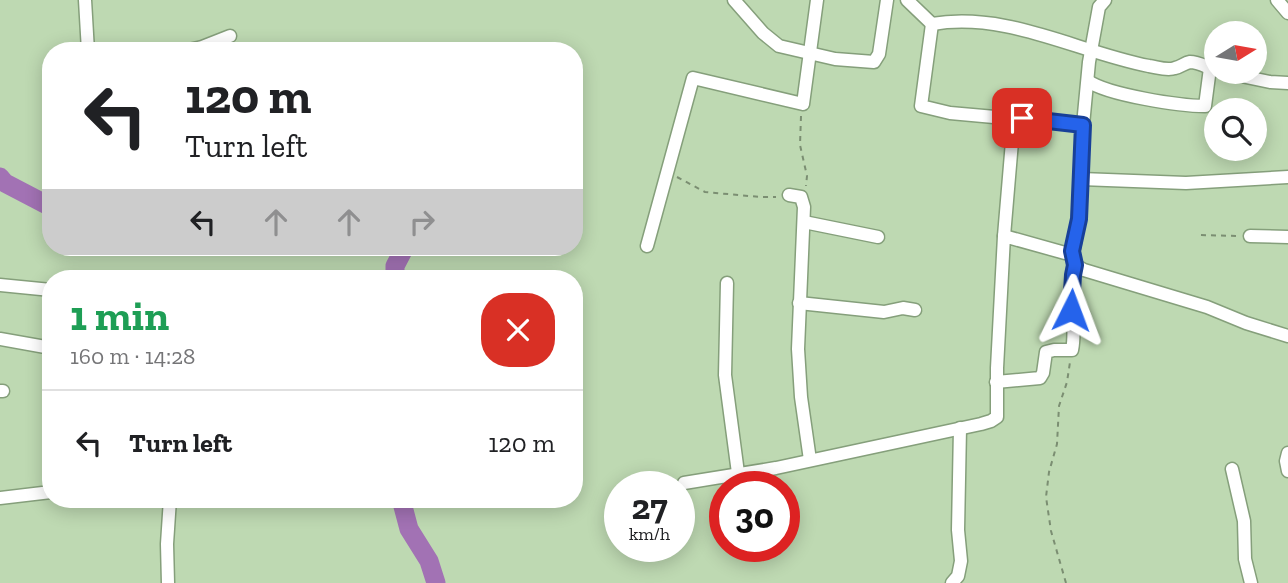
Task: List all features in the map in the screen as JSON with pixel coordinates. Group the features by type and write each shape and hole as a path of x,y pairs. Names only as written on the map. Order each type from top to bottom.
{"street":[{"path":"85,0 87,42"},
{"path":"734,0 771,42 779,46 844,61 876,62 887,0"},
{"path":"646,246 694,78 803,104 817,0"},
{"path":"907,0 932,24"},
{"path":"1277,0 1288,13"},
{"path":"996,382 1040,378 1048,351 1072,350 1074,326 1070,304 1075,265 1072,251 1079,219 1083,125 1099,2"},
{"path":"932,24 955,21 986,22 1064,40 1120,59 1168,69 1190,62 1204,66"},
{"path":"932,24 920,106 950,113 1083,125"},
{"path":"215,42 230,36"},
{"path":"1088,81 1170,104 1205,106 1212,84"},
{"path":"1267,81 1288,83"},
{"path":"749,471 960,428 992,421 997,417 996,382 1004,236 1014,118"},
{"path":"1081,179 1186,183 1288,177"},
{"path":"789,195 799,195 802,199 804,222 799,303 799,369 810,460"},
{"path":"804,222 878,237"},
{"path":"1004,236 1065,253 1072,251"},
{"path":"1250,236 1288,237"},
{"path":"1075,265 1288,336"},
{"path":"727,283 725,375 738,471"},
{"path":"0,285 42,289"},
{"path":"799,303 884,312 915,310"},
{"path":"0,339 42,346"},
{"path":"952,583 958,576 961,561 958,530 960,428"},
{"path":"1288,453 1288,471"},
{"path":"1232,470 1244,521 1245,559 1251,583"},
{"path":"0,498 42,493"},
{"path":"168,583 169,508"}],"path":[{"path":"802,199 807,176 800,145 803,104"},
{"path":"667,170 705,192 760,197 789,195"},
{"path":"1201,235 1250,236"},
{"path":"1066,583 1051,531 1046,498 1049,472 1057,444 1059,406 1067,382 1072,350"}],"waterway":[{"path":"0,177 5,183 42,202"},
{"path":"395,270 400,256"},
{"path":"403,508 409,529 429,561 436,583"}],"route":[{"path":"1022,118 1083,125 1079,219 1072,251 1075,265 1071,310"}]}
